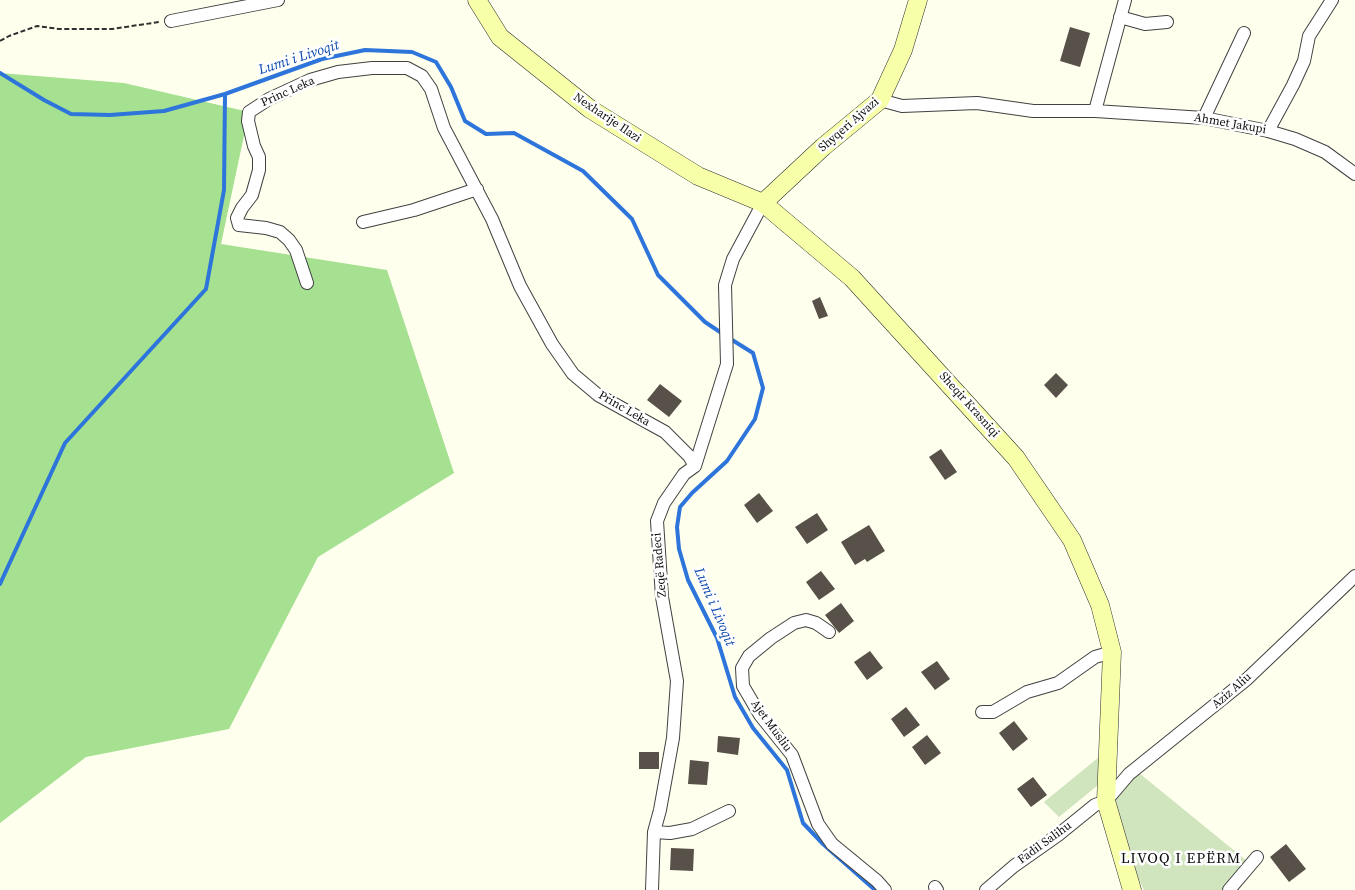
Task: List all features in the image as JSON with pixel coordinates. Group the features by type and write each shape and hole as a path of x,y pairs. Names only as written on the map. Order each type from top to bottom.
{"street":[{"path":"171,21 278,0"},
{"name":"Nexharije Ilazi","path":"477,0 500,37 590,109 698,176 763,203"},
{"name":"Shyqeri Ajvazi","path":"763,203 823,147 880,100 903,50 918,0"},
{"path":"1095,112 1125,0"},
{"path":"1268,131 1304,61 1309,36 1332,0"},
{"path":"1120,17 1145,24 1168,22"},
{"path":"1204,118 1244,33"},
{"name":"Princ Leka","path":"307,283 296,250 280,232 239,225 237,218 252,195 259,170 259,157 250,132 249,112 269,98 310,80 338,72 372,68 407,68 422,76 431,89 444,128 492,219 520,286 552,344 573,374 598,395 664,432 689,456 695,466"},
{"name":"Ahmet Jakupi","path":"880,100 902,106 932,103 978,103 1033,111 1095,112 1204,118 1268,131 1295,139 1324,152 1355,174"},
{"path":"362,222 406,212 477,189"},
{"name":"Zeqë Radeci","path":"652,890 654,832 660,810 673,738 677,681 662,597 657,521 664,504 684,474 695,466 727,364 725,285 733,259 763,203"},
{"name":"Sheqir Krasniqi","path":"763,203 852,278 1016,458 1072,540 1100,605 1112,652 1106,801 1130,890"},
{"name":"Aziz Aliu","path":"1106,801 1129,774 1247,679 1355,576"},
{"name":"Ajet Musliu","path":"829,632 816,623 806,620 794,623 771,638 749,656 742,668 743,686 760,715 792,755 818,824 832,844 877,881 885,890"},
{"path":"982,712 993,712 1027,692 1058,683 1095,657 1112,652"},
{"name":"Fadil Salihu","path":"986,890 1014,866 1095,806 1106,801"},
{"path":"654,832 670,833 692,830 729,811"},
{"path":"1229,890 1257,857"}],"path":[{"path":"0,41 36,26 59,29 112,29 171,21"}],"green space":[{"path":"0,73 124,83 249,112 221,244 387,270 454,473 318,557 229,729 86,757 0,823"},
{"path":"1104,753 1103,781 1059,817 1044,802"},
{"path":"1139,773 1247,861 1223,890 1144,890 1127,856 1115,798"}],"building":[{"path":"1070,27 1090,33 1080,67 1060,61"},
{"path":"820,297 828,316 819,319 812,301"},
{"path":"1056,373 1068,385 1056,398 1044,385"},
{"path":"660,384 682,401 669,417 647,400"},
{"path":"941,449 957,472 945,480 929,457"},
{"path":"759,493 773,511 757,523 744,505"},
{"path":"817,513 828,530 807,544 795,527"},
{"path":"869,525 885,551 867,562 865,559 855,565 841,542"},
{"path":"821,571 835,589 819,600 806,582"},
{"path":"841,603 854,621 839,633 825,615"},
{"path":"870,651 883,668 867,680 854,662"},
{"path":"937,661 950,679 935,690 921,672"},
{"path":"906,707 920,725 904,737 891,719"},
{"path":"1014,721 1028,739 1013,751 999,733"},
{"path":"927,735 941,753 925,765 912,747"},
{"path":"718,736 740,738 738,755 717,752"},
{"path":"639,752 659,752 659,769 639,769"},
{"path":"690,760 709,762 707,785 688,784"},
{"path":"1033,777 1047,795 1031,807 1017,789"},
{"path":"1286,844 1306,869 1289,882 1270,857"},
{"path":"671,848 694,849 693,871 670,870"}],"waterway":[{"name":"Lumi i Livoqit","path":"0,73 71,114 110,115 164,111 225,94 322,59 365,50 412,52 436,62 451,87 465,121 486,134 514,133 583,171 632,219 658,275 705,322 723,334"},
{"path":"0,584 65,443 206,289 224,190 225,94"},
{"name":"Lumi i Livoqit","path":"729,338 753,353 763,388 755,419 727,461 692,493 680,507 677,527 679,549 688,580 717,638 735,697 753,728 787,770 803,823 823,844 875,890"}],"district":[{"name":"LIVOQ I EPËRM","path":"1181,859"}]}
